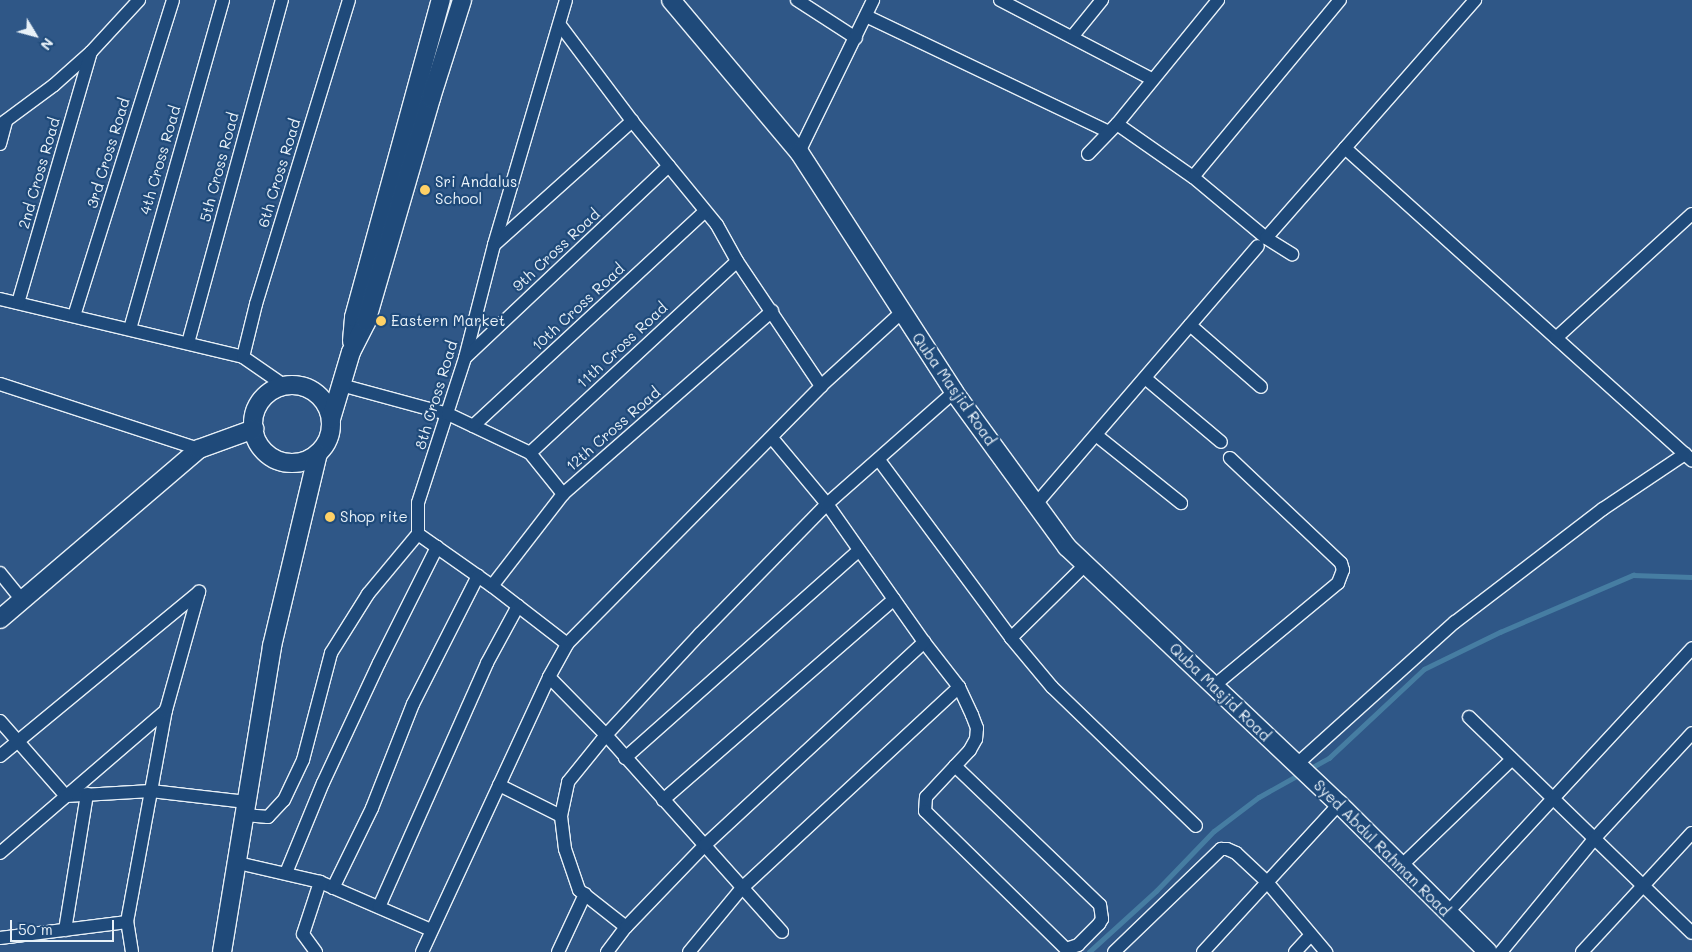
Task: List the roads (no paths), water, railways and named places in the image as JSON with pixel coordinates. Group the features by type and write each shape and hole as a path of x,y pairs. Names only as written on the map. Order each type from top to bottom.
{"street":[{"path":"0,144 3,123 54,84 91,52 140,0"},
{"name":"3rd Cross Road","path":"74,316 173,0"},
{"name":"4th Cross Road","path":"130,329 222,0"},
{"name":"5th Cross Road","path":"188,343 282,0"},
{"name":"6th Cross Road","path":"243,357 256,304 349,0"},
{"path":"351,352 354,317 441,0"},
{"path":"222,952 276,628 318,453 328,437 331,419 351,352 366,322 431,98 462,0"},
{"name":"8th Cross Road","path":"418,534 418,503 465,358 494,245 566,0"},
{"name":"Quba Masjid Road","path":"672,0 798,152 954,392 1068,547 1215,685 1275,745"},
{"path":"797,0 856,38"},
{"path":"798,152 856,38 873,0"},
{"path":"1000,0 1020,4 1072,37 1152,79"},
{"path":"1072,37 1102,0"},
{"path":"1088,154 1113,128 1218,0"},
{"path":"1193,178 1340,0"},
{"path":"1036,504 1262,242 1475,0"},
{"path":"866,16 1113,128 1193,178 1262,242 1292,254"},
{"path":"560,25 632,121 717,225 737,261 821,386"},
{"name":"2nd Cross Road","path":"18,303 91,52"},
{"path":"494,245 632,121"},
{"path":"1296,765 1455,622 1603,509 1689,457 1345,148"},
{"name":"9th Cross Road","path":"465,358 669,166"},
{"name":"10th Cross Road","path":"473,426 705,212"},
{"path":"1556,338 1692,214"},
{"name":"11th Cross Road","path":"530,453 737,261"},
{"path":"0,299 243,357 285,386"},
{"name":"12th Cross Road","path":"492,586 563,494 772,311"},
{"path":"422,952 549,677 567,644 772,438 821,386 902,312"},
{"path":"1190,325 1261,387"},
{"path":"1144,378 1221,442"},
{"path":"0,384 199,449"},
{"path":"341,385 448,414 530,453 563,494"},
{"path":"318,453 308,460 295,463 273,458 264,450 254,429 258,406 265,397 285,386 298,386 315,393 327,407 331,419"},
{"path":"626,926 580,890 565,849 561,816 568,782 606,735 700,634 826,504 879,460 954,392"},
{"path":"0,619 199,449 254,429"},
{"path":"1096,434 1182,503"},
{"path":"772,438 826,504 924,642 959,687 972,715 977,734 970,750 955,766 926,797 925,811 1066,949 1078,945 1102,919 1100,905 955,766"},
{"path":"1215,685 1338,583 1343,570 1341,563 1230,458"},
{"path":"879,460 1012,638 1052,687 1196,826"},
{"path":"66,796 151,791 245,808 268,817 284,800 303,760 331,653 368,594 418,534 492,586 567,644"},
{"path":"286,872 323,783 379,663 437,548"},
{"path":"625,758 859,550"},
{"path":"1012,638 1086,565"},
{"path":"0,574 22,600"},
{"path":"333,888 372,808 414,704 478,576"},
{"path":"0,756 200,592 166,710 127,922 132,952"},
{"path":"663,800 894,599"},
{"path":"379,907 487,663 518,606"},
{"path":"607,952 626,926 705,844 924,642"},
{"path":"1447,913 1692,648"},
{"path":"549,677 606,735 782,932"},
{"path":"689,952 742,888 959,687"},
{"path":"0,853 166,710"},
{"path":"1469,717 1692,933"},
{"path":"0,721 66,796"},
{"path":"1501,952 1594,839 1692,733"},
{"name":"Syed Abdul Rahman Road","path":"1275,745 1339,804 1488,952"},
{"path":"1402,866 1512,759"},
{"path":"499,785 561,816"},
{"path":"65,930 87,794"},
{"path":"1203,952 1339,804"},
{"path":"1582,952 1692,833"},
{"path":"1114,952 1221,849 1231,849 1267,882 1326,952"},
{"path":"238,863 286,872 320,882 431,930"},
{"path":"316,952 303,934 320,882"},
{"path":"558,952 585,894"},
{"path":"0,938 127,922"},
{"path":"1295,952 1312,935"}],"waterway":[{"path":"1309,769 1329,758 1424,669 1500,632 1633,575 1692,577"},
{"path":"1089,952 1156,891 1214,831 1259,797 1300,774"}],"place":[{"name":"Sri Andalus School","path":"425,190"},
{"name":"Eastern Market","path":"381,321"},
{"name":"Shop rite","path":"330,517"}]}
